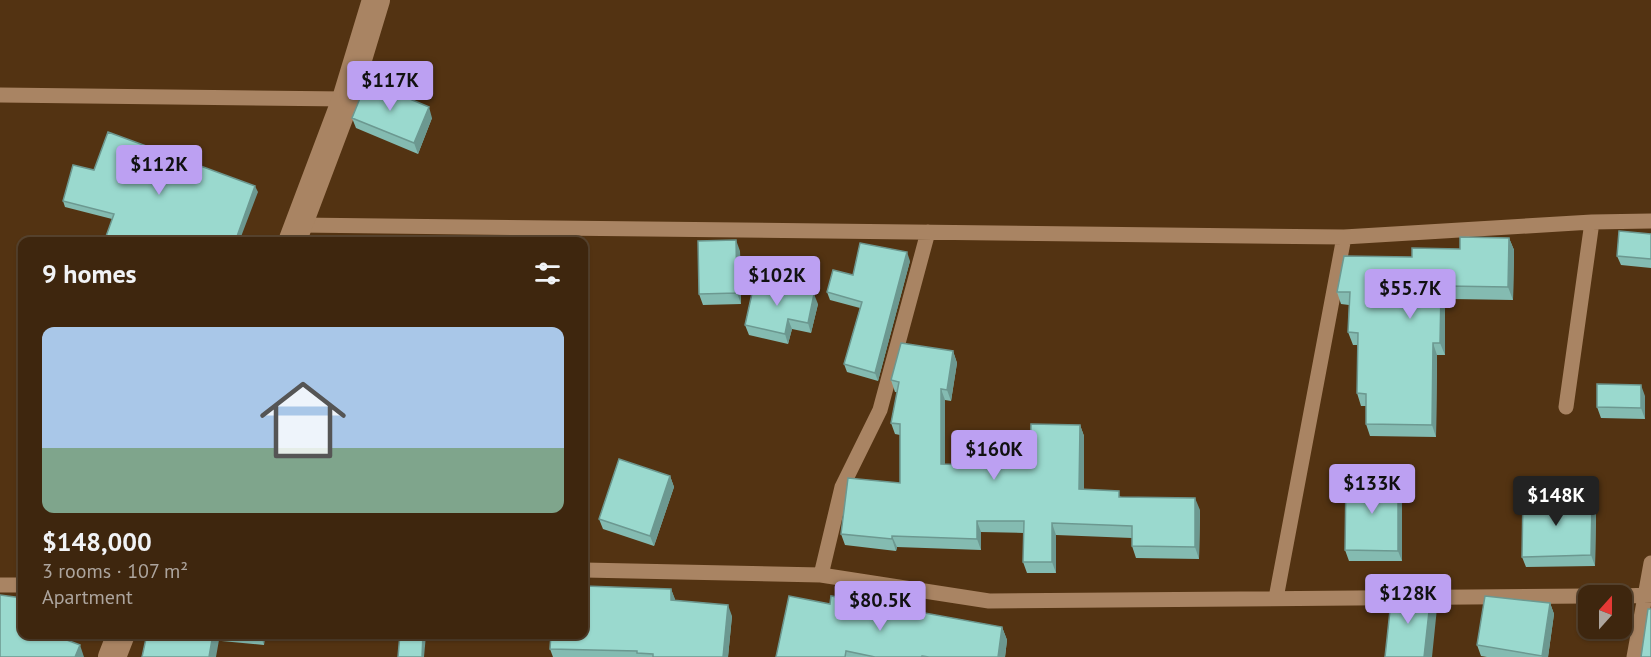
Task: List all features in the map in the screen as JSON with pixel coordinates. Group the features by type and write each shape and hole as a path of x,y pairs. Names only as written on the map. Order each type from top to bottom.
{"street":[{"path":"295,233 346,99 376,0"},
{"path":"112,657 119,639"}],"lane":[{"path":"0,94 346,99"},
{"path":"295,233 928,232 1344,237 1592,222 1651,221"},
{"path":"1566,407 1592,222"},
{"path":"821,575 842,488 880,410 928,232"},
{"path":"1276,598 1344,237"},
{"path":"1634,657 1648,595 1651,563"},
{"path":"588,570 821,575 989,601 1578,596"},
{"path":"0,585 18,585"},
{"path":"1632,596 1648,595"}],"building":[{"path":"367,81 429,107 414,143 352,118"},
{"path":"108,132 255,186 237,237 106,237 114,214 63,201 73,165 94,170"},
{"path":"1619,231 1651,234 1651,259 1617,256"},
{"path":"1460,237 1509,238 1508,287 1447,286 1447,290 1441,290 1440,343 1433,343 1432,425 1366,424 1366,394 1357,393 1358,333 1348,332 1350,292 1337,292 1344,256 1412,257 1412,248 1460,249"},
{"path":"736,240 737,293 699,294 698,241"},
{"path":"860,243 907,252 875,373 844,364 862,302 827,292 833,270 853,275"},
{"path":"755,280 814,294 808,323 788,319 785,334 745,325"},
{"path":"901,343 953,351 947,390 941,389 941,464 1002,466 1002,461 1030,461 1031,424 1080,425 1079,489 1119,491 1119,497 1195,498 1195,547 1132,546 1132,526 1052,523 1052,562 1023,562 1024,521 977,521 977,539 892,536 892,539 841,534 848,478 900,483 900,424 891,423 899,382 891,380"},
{"path":"1597,384 1641,385 1641,408 1597,407"},
{"path":"619,459 670,476 650,536 599,519"},
{"path":"1346,478 1398,479 1398,551 1345,550"},
{"path":"1523,495 1592,500 1591,555 1522,557"},
{"path":"588,586 671,589 671,600 728,605 723,657 653,657 653,654 637,653 637,651 550,649 551,639 588,639"},
{"path":"1392,592 1431,593 1424,657 1385,657"},
{"path":"0,595 18,597 18,639 64,639 80,645 75,657 0,657"},
{"path":"789,596 830,604 831,596 1002,627 998,657 875,657 846,651 845,657 776,657"},
{"path":"1485,596 1550,603 1542,656 1477,645"},
{"path":"1648,609 1651,609 1651,657 1641,657"},
{"path":"146,639 212,639 209,657 142,657"},
{"path":"400,639 423,639 422,657 398,657"}]}
